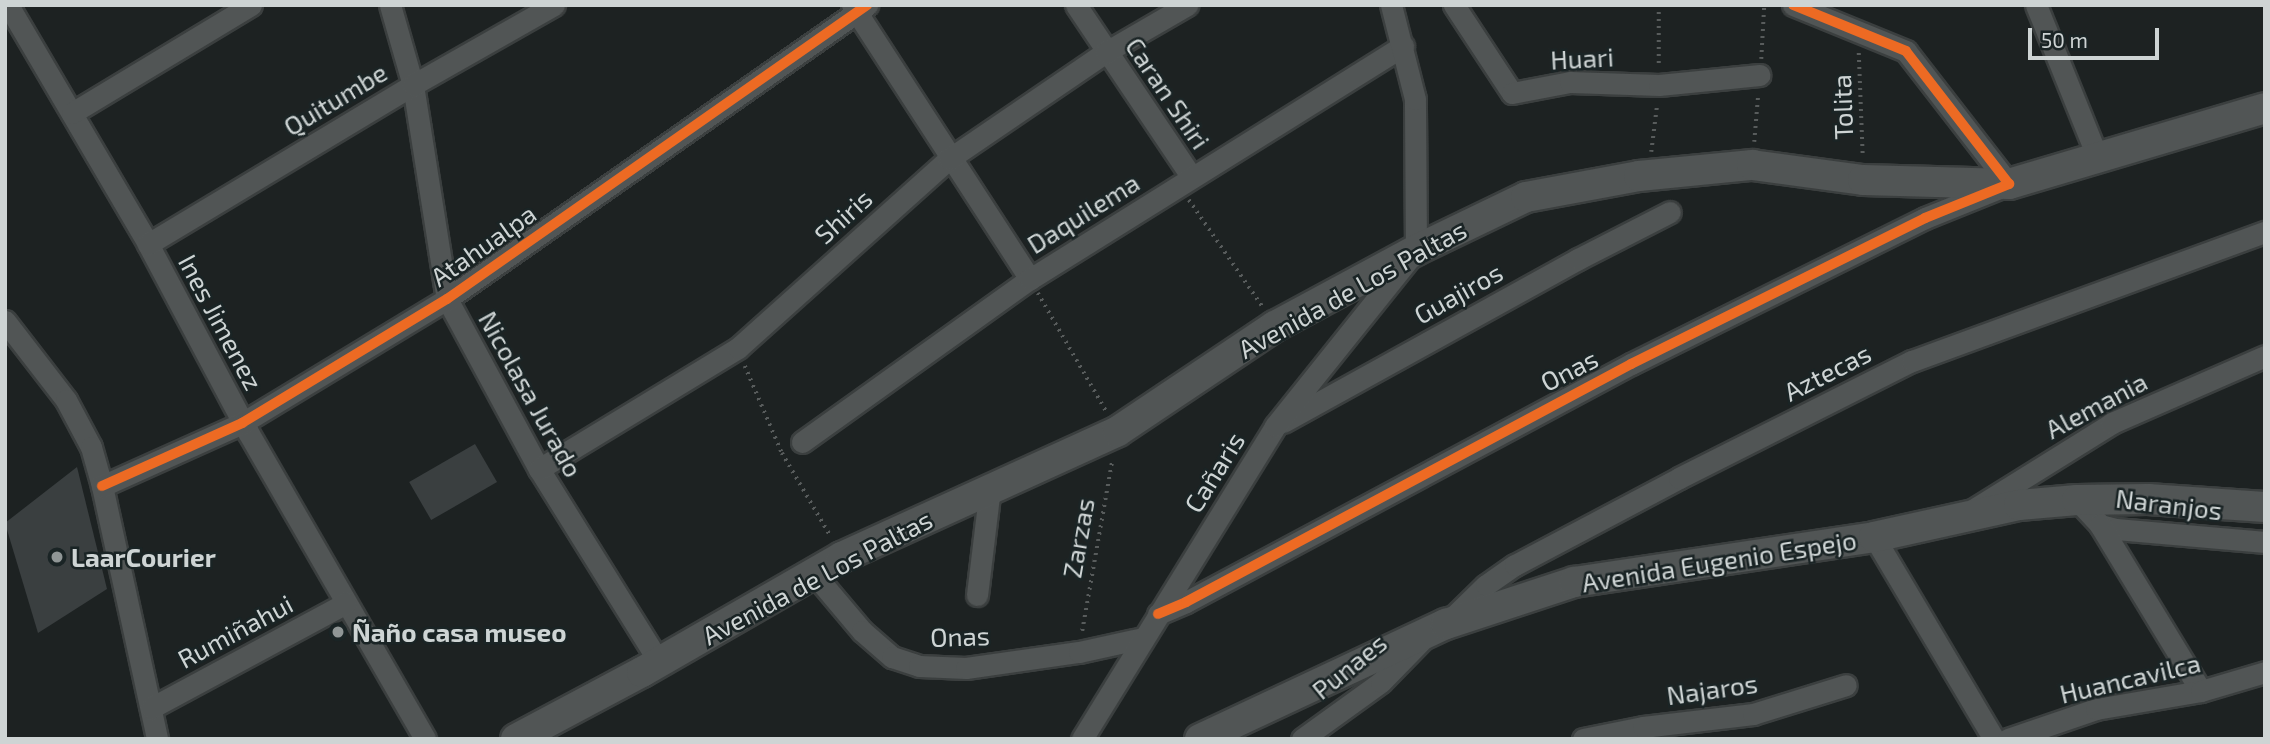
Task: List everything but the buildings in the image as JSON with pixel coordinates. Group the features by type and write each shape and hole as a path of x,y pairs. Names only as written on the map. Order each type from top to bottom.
{"main road":[{"name":"Avenida de Los Paltas","path":"516,739 659,662 842,557 1118,431 1275,326 1416,250 1526,197 1639,176 1752,165 1863,180 2009,184 2252,111"},
{"name":"Avenida Eugenio Espejo","path":"1200,739 1437,629 1574,582 1874,537 2019,505 2077,500 2148,499 2265,507"}],"street":[{"name":"Ines Jimenez","path":"8,5 148,244 243,422 425,739"},
{"path":"72,113 251,5"},
{"name":"Nicolasa Jurado","path":"390,5 413,85 447,299 539,469 659,662"},
{"name":"Quitumbe","path":"148,244 413,85 554,5"},
{"name":"Caran Shiri","path":"1076,5 1185,181"},
{"name":"Shiris","path":"539,469 738,348 949,159 1106,52 1186,5"},
{"path":"1391,5 1415,99 1416,250"},
{"name":"Huari","path":"1454,5 1512,93 1577,82 1659,85 1760,75"},
{"path":"1793,5 1906,51 2009,184"},
{"path":"2036,5 2097,156"},
{"path":"859,7 949,159 1030,279"},
{"name":"Atahualpa","path":"102,486 243,422 447,299 859,7"},
{"name":"Daquilema","path":"802,442 1030,279 1403,46"},
{"path":"2252,111 2265,90"},
{"name":"Onas","path":"1158,614 1631,364 1925,218 2009,184"},
{"name":"Guajiros","path":"1275,426 1578,259 1670,212"},
{"name":"Aztecas","path":"1437,629 1486,585 1515,565 1679,478 1912,361 2265,232"},
{"name":"Cañaris","path":"1082,739 1275,426 1416,250"},
{"path":"5,321 66,400 91,447 102,486 157,739"},
{"name":"Alemania","path":"1960,518 2112,423 2265,356"},
{"path":"977,595 990,488"},
{"name":"Naranjos","path":"2077,500 2100,525 2134,533 2265,542"},
{"path":"2100,525 2202,691"},
{"path":"1874,537 1994,739"},
{"name":"Onas","path":"814,574 862,631 892,657 919,666 966,668 1079,652 1143,638"},
{"name":"Rumiñahui","path":"151,708 346,603"},
{"name":"Punaes","path":"1302,739 1381,682 1437,629"},
{"name":"Huancavilca","path":"2008,739 2096,709 2202,691 2265,672"},
{"name":"Najaros","path":"1583,739 1643,727 1753,714 1846,685"}],"path":[{"path":"1030,279 1118,431"}],"cycle path":[{"path":"102,486 242,423 447,299 867,5"},
{"path":"1158,614 1186,602 1631,364 1925,218 2009,184 1906,51 1793,5"}],"place":[{"name":"LaarCourier","path":"57,557"},
{"name":"Ñaño casa museo","path":"338,632"}]}
